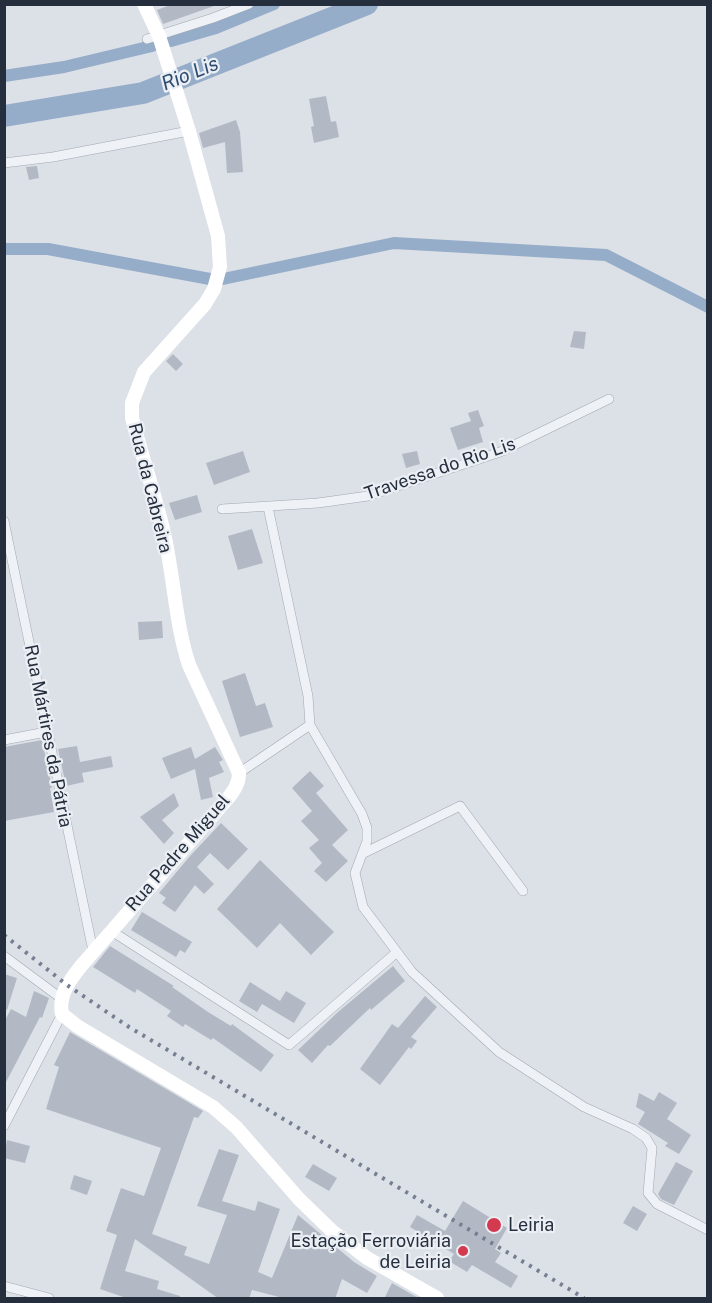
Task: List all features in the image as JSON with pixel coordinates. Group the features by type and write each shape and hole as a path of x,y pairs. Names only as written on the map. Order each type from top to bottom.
{"main road":[{"name":"Rua da Cabreira","path":"144,4 153,37 166,54 189,131 218,236 220,267 214,289 206,304 144,372 132,404 132,418 164,534 183,646 189,665 239,773"},
{"name":"Rua Padre Miguel","path":"62,1014 62,999 73,976 110,930 229,796 237,785 239,773"},
{"path":"62,1014 77,1026 213,1107 236,1127 299,1199 332,1231 362,1254 437,1299"}],"street":[{"path":"153,37 249,4"},
{"path":"4,163 53,157 189,131"},
{"name":"Travessa do Rio Lis","path":"222,509 268,507 368,496 500,452 609,399"},
{"path":"268,507 308,696 310,725 363,814 367,828 367,841 355,873 363,907 412,972 499,1052 584,1107 633,1129 646,1138 652,1148 648,1182 648,1193 652,1199 657,1204 708,1230"},
{"name":"Rua Mártires da Pátria","path":"4,521 93,951"},
{"name":"Rua Padre Miguel","path":"239,773 310,725"},
{"path":"4,740 46,732"},
{"path":"362,854 460,806 523,891"},
{"path":"110,930 289,1045 397,951"},
{"path":"4,956 62,999"},
{"path":"4,1126 62,1014"},
{"path":"4,1286 49,1299"}],"building":[{"path":"173,4 214,4 214,6 163,24 157,10"},
{"path":"326,96 331,122 336,121 339,137 314,143 311,127 314,126 309,99"},
{"path":"236,120 240,132 243,172 227,173 225,142 203,148 199,133"},
{"path":"37,166 39,178 29,180 26,167"},
{"path":"574,331 586,332 584,349 570,347"},
{"path":"173,354 183,364 176,371 166,361"},
{"path":"478,410 484,426 479,428 483,442 458,450 450,428 471,421 468,413"},
{"path":"243,451 250,472 214,485 206,463"},
{"path":"417,451 420,464 406,468 402,454"},
{"path":"197,495 202,512 175,520 169,503"},
{"path":"252,529 263,563 238,570 228,536"},
{"path":"162,621 163,638 139,640 138,622"},
{"path":"245,673 256,706 265,703 273,727 240,737 222,681"},
{"path":"42,740 52,788 50,788 54,812 4,821 4,747"},
{"path":"77,746 80,762 111,756 113,767 82,773 84,782 66,786 58,749"},
{"path":"191,747 195,759 215,747 223,760 219,762 224,772 209,778 213,797 201,800 195,769 171,779 162,758"},
{"path":"310,771 324,786 316,793 348,830 332,845 348,861 326,882 314,871 322,863 309,848 319,840 301,821 312,811 292,788"},
{"path":"174,793 179,806 162,820 174,833 164,844 140,817"},
{"path":"221,823 248,849 228,870 210,853 197,867 214,884 204,894 195,885 175,912 162,903 166,898 159,893"},
{"path":"260,860 334,932 311,955 280,923 257,948 217,909"},
{"path":"142,912 192,942 185,953 180,950 176,957 131,930"},
{"path":"110,946 174,986 172,987 208,1012 231,1026 232,1024 274,1055 261,1072 213,1038 211,1040 185,1024 183,1027 167,1016 171,1011 137,989 135,993 93,967"},
{"path":"393,966 405,981 371,1010 370,1008 330,1046 328,1045 312,1063 298,1050 338,1012"},
{"path":"4,974 17,978 7,1010 4,1010"},
{"path":"250,982 280,1001 286,991 306,1003 294,1023 262,1004 257,1012 239,1001"},
{"path":"34,991 49,998 42,1018 40,1017 4,1086 4,1022 11,1009 26,1017"},
{"path":"425,996 437,1007 411,1037 417,1041 411,1049 409,1047 380,1085 360,1069 392,1024 398,1028"},
{"path":"70,1032 203,1111 198,1118 194,1117 152,1234 187,1247 184,1255 209,1264 227,1215 197,1206 219,1149 239,1155 222,1201 255,1211 258,1201 280,1209 258,1272 272,1278 298,1215 354,1262 377,1276 367,1293 342,1279 335,1299 287,1299 252,1290 249,1299 219,1299 135,1239 125,1271 159,1281 157,1289 180,1296 180,1299 129,1299 100,1289 117,1235 106,1231 121,1188 144,1196 161,1148 46,1109 59,1067 54,1065"},
{"path":"659,1092 677,1103 667,1119 691,1135 679,1154 665,1146 668,1143 638,1124 645,1112 636,1107 639,1093 654,1101"},
{"path":"7,1140 30,1146 25,1163 4,1158"},
{"path":"676,1162 693,1171 674,1205 661,1199 658,1194"},
{"path":"313,1164 337,1178 329,1191 305,1177"},
{"path":"74,1175 92,1181 87,1195 70,1189"},
{"path":"463,1201 507,1228 495,1249 501,1253 495,1262 518,1276 511,1288 472,1265 467,1272 449,1261 454,1254 410,1227 417,1215 445,1231"},
{"path":"633,1206 647,1214 637,1231 623,1223"},
{"path":"392,1283 420,1299 384,1299"}],"waterway":[{"path":"171,41 216,28 274,4"},
{"name":"Rio Lis","path":"4,116 143,93 367,4"},
{"path":"4,76 64,67 152,46"},
{"path":"223,279 394,243 606,255 708,307"},
{"path":"4,249 48,249 210,279"}],"railway":[{"path":"4,935 67,985 129,1027 584,1298"}],"place":[{"name":"Leiria","path":"494,1225"},
{"name":"Estação Ferroviária de Leiria","path":"463,1251"}]}
